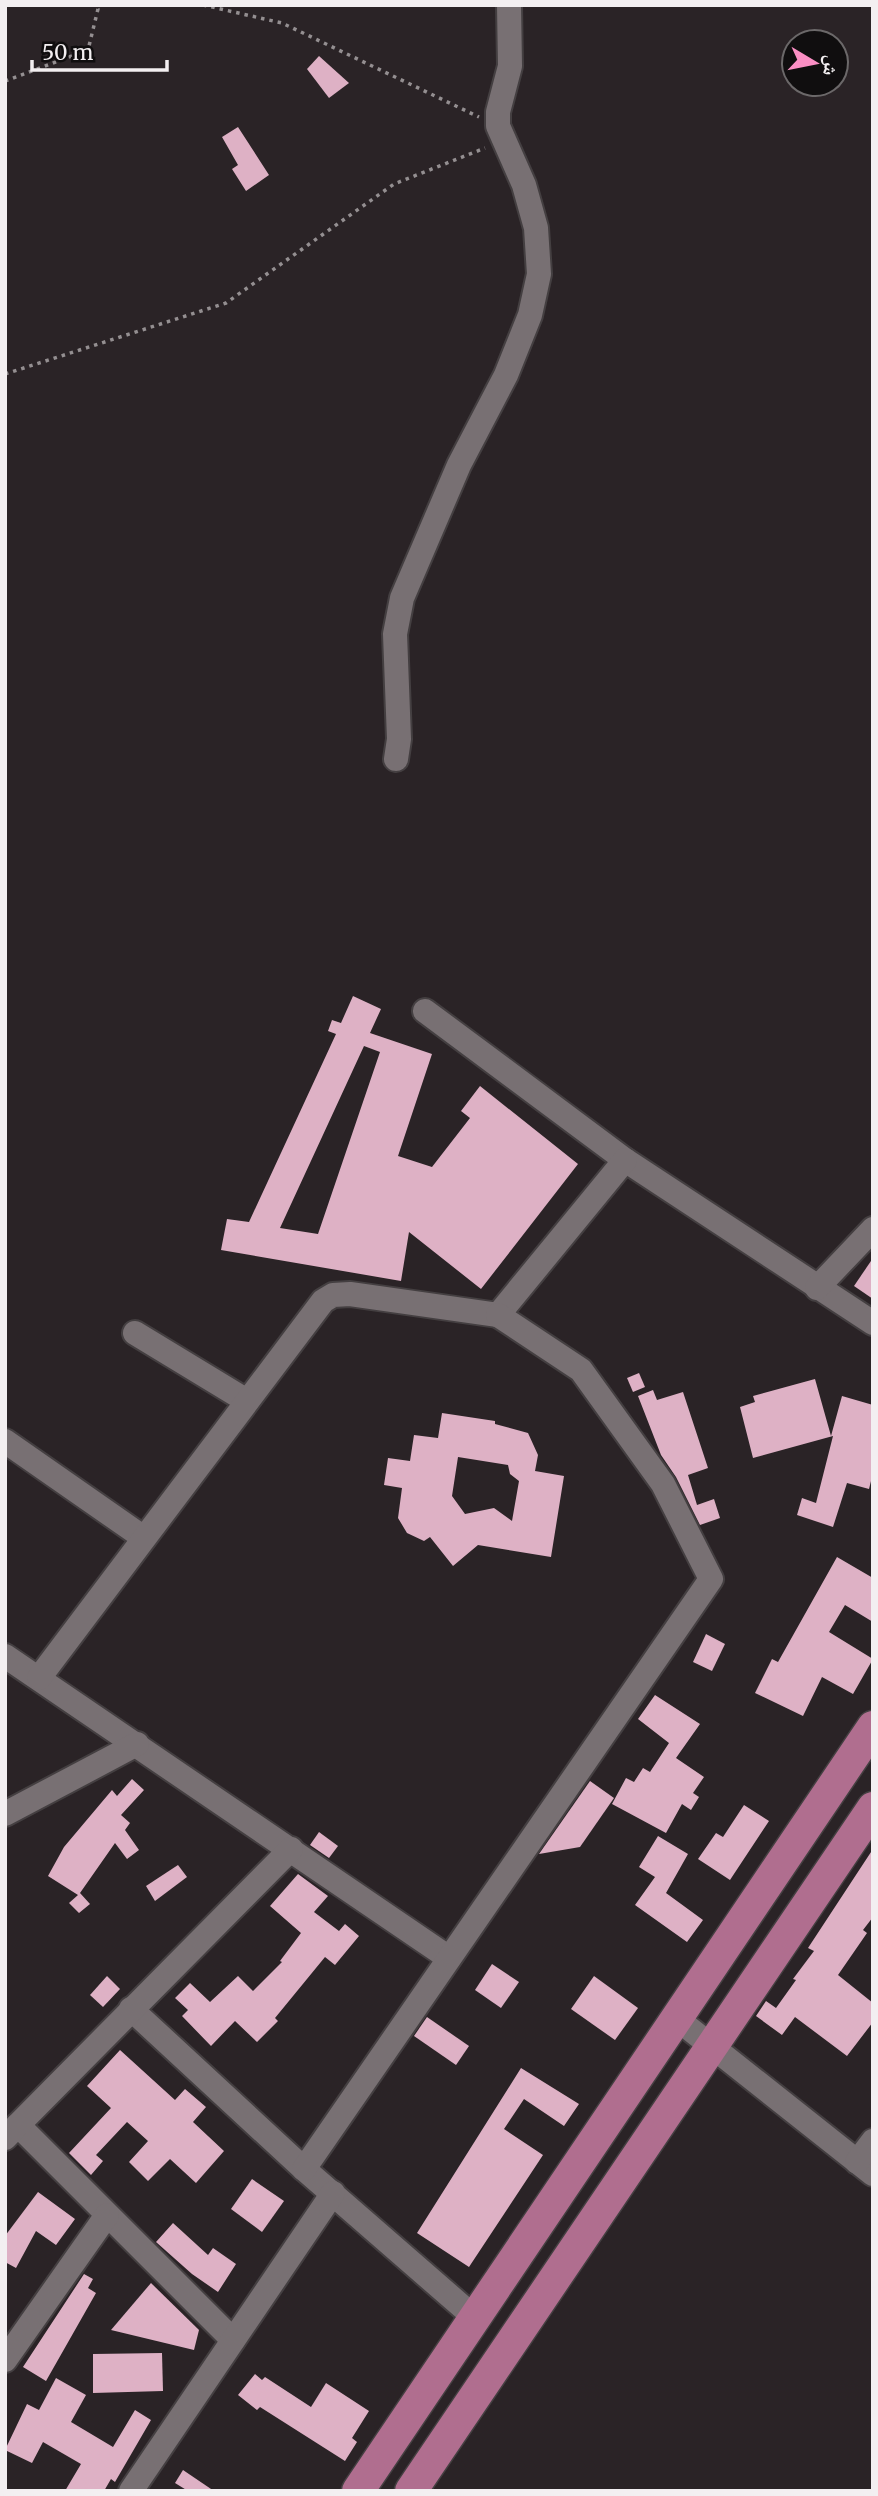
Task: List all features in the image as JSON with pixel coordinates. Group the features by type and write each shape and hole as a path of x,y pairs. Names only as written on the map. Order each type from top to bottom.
{"main road":[{"path":"358,2491 873,1727"},
{"path":"411,2491 873,1808"},
{"path":"549,2205 586,2232"}],"street":[{"path":"396,759 399,739 395,634 402,598 459,465 506,376 530,315 539,274 536,228 527,195 500,133 498,112 510,66 509,5"},
{"path":"425,1011 625,1160 873,1323"},
{"path":"498,1315 625,1160"},
{"path":"817,1288 873,1229"},
{"path":"39,1678 323,1301 333,1295 350,1294 498,1315 581,1370 663,1484 711,1579 304,2169"},
{"path":"135,1333 247,1401"},
{"path":"5,1441 144,1538"},
{"path":"5,1657 449,1958"},
{"path":"5,1814 137,1744"},
{"path":"233,2340 107,2215 11,2132 291,1849"},
{"path":"131,2010 304,2169 474,2317"},
{"path":"676,2018 865,2168 873,2140"},
{"path":"131,2491 333,2193"},
{"path":"5,2360 107,2215"}],"path":[{"path":"203,5 282,23 500,133"},
{"path":"5,81 88,50 99,6"},
{"path":"5,374 226,303 394,184 500,133"}],"building":[{"path":"319,56 349,83 329,98 307,69"},
{"path":"238,127 269,175 246,191 232,169 238,165 222,137"},
{"path":"353,996 381,1009 370,1033 432,1054 398,1156 432,1167 470,1118 461,1111 480,1086 578,1164 481,1289 409,1232 401,1281 221,1250 227,1219 249,1222 336,1034 328,1031 332,1020 341,1023","holes":["364,1046 380,1052 318,1234 280,1228"]},
{"path":"873,1258 873,1299 854,1286"},
{"path":"639,1373 645,1387 633,1392 627,1378"},
{"path":"815,1379 831,1436 842,1396 873,1405 873,1473 869,1489 847,1483 833,1527 797,1515 802,1498 816,1503 833,1436 753,1458 740,1407 755,1402 753,1396"},
{"path":"653,1390 657,1400 683,1392 708,1468 688,1475 697,1505 714,1499 720,1518 700,1525 676,1477 661,1455 638,1396"},
{"path":"442,1413 495,1421 495,1424 528,1433 538,1455 535,1471 564,1476 551,1557 478,1545 453,1566 430,1537 424,1541 407,1533 398,1518 402,1488 384,1485 388,1458 410,1461 414,1435 438,1438","holes":["458,1457 508,1465 510,1474 519,1481 512,1521 494,1508 465,1514 452,1496"]},
{"path":"837,1557 873,1578 873,1622 845,1605 829,1632 873,1659 853,1694 822,1677 803,1716 755,1693 772,1659 778,1662"},
{"path":"706,1634 725,1644 712,1671 693,1662"},
{"path":"655,1695 700,1724 676,1758 704,1777 693,1793 699,1797 691,1810 682,1804 666,1833 612,1804 626,1778 634,1782 643,1768 650,1772 669,1743 638,1719"},
{"path":"132,1779 144,1790 121,1815 130,1823 125,1830 139,1850 127,1859 115,1843 80,1893 90,1904 79,1913 69,1903 78,1895 48,1876 64,1847 112,1790 117,1796"},
{"path":"590,1781 614,1798 580,1847 539,1854"},
{"path":"744,1805 769,1821 730,1880 698,1859 716,1833 723,1837"},
{"path":"319,1832 338,1846 329,1858 310,1845"},
{"path":"658,1836 688,1854 666,1893 703,1920 687,1942 635,1905 655,1877 639,1867"},
{"path":"873,1849 873,1917 863,1930 867,1933 838,1975 873,2003 873,2022 847,2056 795,2017 782,2035 756,2016 766,2001 776,2008 796,1980 793,1979 814,1951 808,1948"},
{"path":"178,1865 187,1877 155,1901 146,1886"},
{"path":"298,1874 328,1896 314,1912 339,1931 345,1924 359,1936 335,1965 325,1957 275,2018 278,2021 257,2042 235,2021 211,2046 182,2016 188,2010 175,1998 190,1983 210,2002 238,1976 253,1991 282,1962 280,1961 301,1933 270,1906"},
{"path":"492,1964 519,1982 501,2008 475,1990"},
{"path":"107,1976 120,1989 103,2007 90,1995"},
{"path":"594,1976 638,2008 615,2040 571,2009"},
{"path":"427,2017 469,2046 456,2065 414,2036"},
{"path":"120,2050 175,2100 185,2089 206,2107 193,2122 224,2151 196,2183 170,2159 148,2181 129,2162 148,2141 127,2122 96,2155 103,2161 91,2175 69,2153 111,2108 87,2086"},
{"path":"521,2068 579,2104 564,2126 524,2099 504,2129 543,2155 469,2267 417,2233"},
{"path":"252,2179 284,2201 262,2232 231,2209"},
{"path":"38,2192 75,2219 56,2245 36,2231 16,2268 5,2262 5,2236"},
{"path":"173,2223 208,2255 213,2248 236,2264 218,2292 192,2274 156,2242"},
{"path":"84,2274 93,2279 88,2288 96,2293 46,2381 23,2367"},
{"path":"151,2283 199,2330 194,2350 111,2330"},
{"path":"162,2353 163,2391 93,2393 93,2354"},
{"path":"255,2374 262,2380 265,2377 311,2407 326,2383 369,2411 352,2438 357,2442 345,2461 260,2407 257,2410 238,2395"},
{"path":"56,2378 86,2395 71,2422 113,2447 135,2410 151,2420 115,2482 111,2479 104,2491 65,2491 81,2464 43,2442 32,2463 5,2450 27,2404 39,2410"},
{"path":"183,2470 214,2491 188,2491 175,2483"}]}
